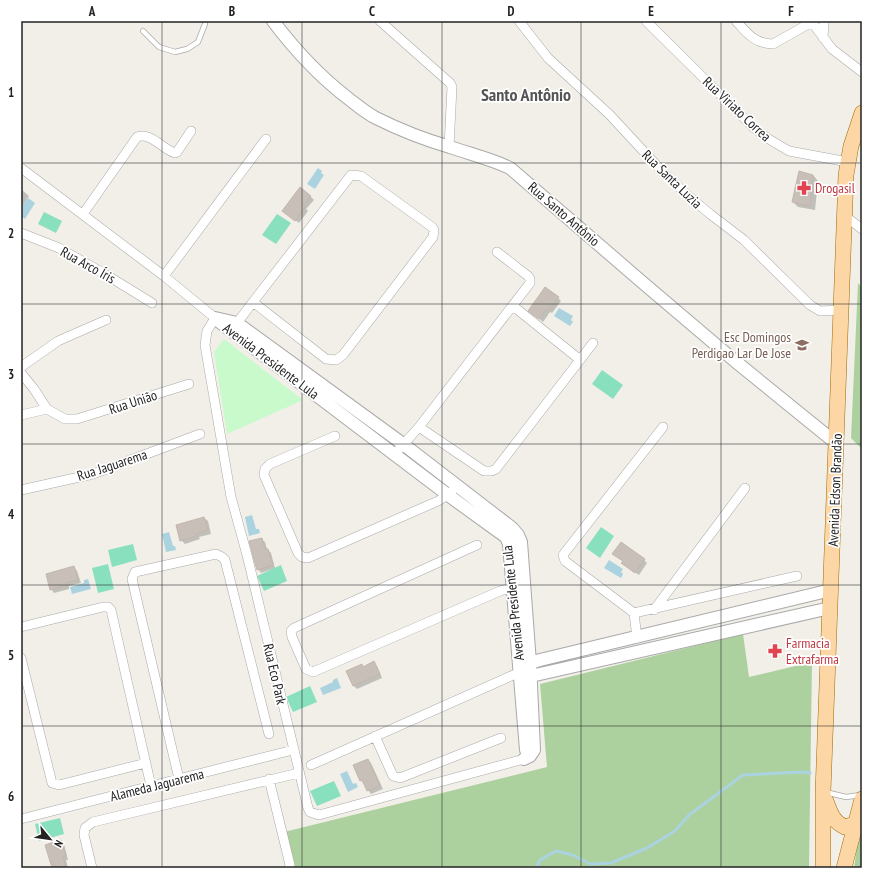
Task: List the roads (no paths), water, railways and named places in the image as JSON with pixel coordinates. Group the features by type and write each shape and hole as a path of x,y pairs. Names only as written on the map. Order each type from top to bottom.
{"main road":[{"name":"Avenida Edson Brandão","path":"823,868 823,792 845,216 848,162 855,133 862,113"},
{"path":"823,792 831,815 835,821 845,827 855,824"},
{"path":"844,868 862,799"}],"street":[{"name":"Rua Santo Antônio","path":"273,21 284,36 319,73 361,109 375,118 449,147 495,161 510,168 735,361 836,443"},
{"path":"380,21 450,83 452,87 449,147"},
{"name":"Rua Santa Luzia","path":"519,21 548,58 610,115 659,168 686,194 744,240 810,306 820,311 841,310"},
{"name":"Rua Viriato Correa","path":"646,21 752,126 767,138 789,151 848,162"},
{"path":"736,21 749,36 759,42 767,44 773,44 812,22 832,49 862,72"},
{"path":"823,38 824,21"},
{"path":"83,214 137,137 141,135 147,136 175,153 191,131"},
{"path":"164,276 266,139"},
{"path":"21,168 164,276 215,318"},
{"path":"234,327 253,302 351,175 361,176 432,227 434,230 433,237 343,355 336,360 326,359 253,302"},
{"path":"845,216 862,229"},
{"name":"Rua Arco Íris","path":"21,233 59,248 152,302"},
{"path":"394,455 419,426 530,283 528,276 497,252"},
{"path":"512,306 579,359"},
{"name":"Avenida Presidente Lula","path":"215,318 234,327 403,444 512,528 518,535 521,542 518,586 525,674 534,750 530,756 524,758"},
{"name":"Rua Eco Park","path":"215,318 207,331 206,345 231,497 293,750 310,812 319,815 524,758"},
{"path":"21,366 58,341 106,320"},
{"name":"Avenida Presidente Lula","path":"234,327 394,455 506,537 509,544 518,586 530,663 525,674"},
{"path":"419,426 484,471 492,471 496,469 593,342"},
{"path":"21,372 47,409 21,415"},
{"name":"Rua União","path":"47,409 65,419 78,420 189,384"},
{"path":"663,427 563,555 565,561 634,613 654,610 797,576"},
{"name":"Rua Jaguarema","path":"21,490 93,474 200,434"},
{"path":"335,436 270,464 265,469 264,475 298,553 302,557 308,558 448,495 456,485"},
{"path":"654,610 745,488"},
{"path":"478,545 294,628 291,631 292,637 306,669 313,672 500,591 518,586"},
{"path":"179,779 132,579 135,572 216,554 225,560 269,734"},
{"name":"Avenida Presidente Lula","path":"530,663 831,590"},
{"path":"21,627 103,607 108,607 111,610 151,786"},
{"name":"Avenida Presidente Lula","path":"525,674 830,608"},
{"path":"634,613 637,638"},
{"path":"715,618 718,633"},
{"path":"21,658 52,783 59,785 146,763"},
{"path":"311,765 375,736 525,674"},
{"path":"375,736 394,776 400,778 500,738"},
{"name":"Alameda Jaguarema","path":"21,819 293,750"},
{"path":"92,868 84,835 85,828 93,822 299,773"},
{"path":"269,779 290,865 289,868"}],"lane":[{"path":"143,31 159,46 174,52 187,49 198,42 205,24"},
{"path":"823,792 846,797 862,795"}],"water":[{"path":"318,168 324,175 315,189 307,184"},
{"path":"28,198 35,203 25,219 21,216 21,208"},
{"path":"559,308 573,316 571,320 573,322 570,326 554,316"},
{"path":"252,515 256,529 259,529 260,533 249,536 245,517"},
{"path":"169,532 173,546 175,546 176,550 166,552 162,534"},
{"path":"609,560 623,569 621,572 623,574 621,578 604,568"},
{"path":"88,579 91,589 72,594 70,587 84,583 84,580"},
{"path":"337,678 341,688 323,695 320,688 333,682 333,680"},
{"path":"347,771 353,784 356,783 358,787 348,792 340,774"}],"waterway":[{"path":"536,868 540,860 556,851 573,855 590,864 611,863 647,848 675,831 689,815 743,775 803,772 810,773"}],"place":[{"name":"Drogasil","path":"804,188"},
{"name":"Esc Domingos Perdigao Lar De Jose","path":"802,345"},
{"name":"Farmacia Extrafarma","path":"775,651"}],"district":[{"name":"Santo Antônio","path":"526,94"}]}
